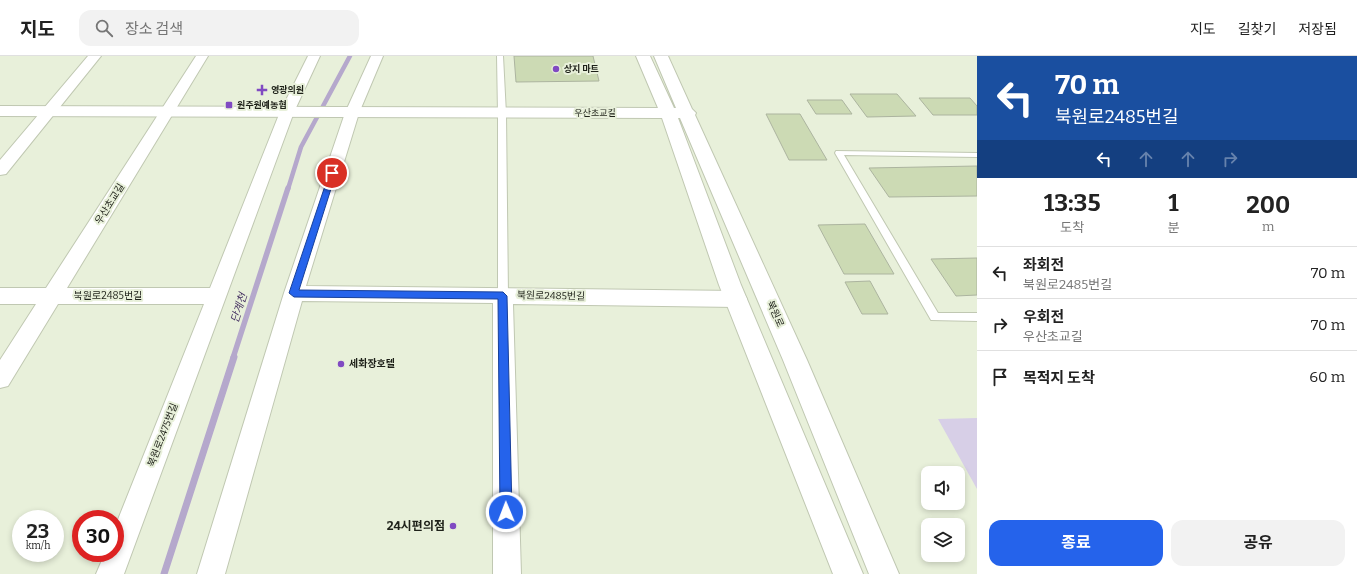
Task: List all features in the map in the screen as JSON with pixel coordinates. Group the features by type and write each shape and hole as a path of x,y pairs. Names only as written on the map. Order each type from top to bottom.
{"street":[{"path":"0,170 94,56"},
{"name":"우산초교길","path":"52,296 202,56"},
{"path":"216,296 293,112 314,56"},
{"path":"211,574 294,293 352,113 377,56"},
{"name":"북원로","path":"643,56 678,113 795,360 884,574"},
{"name":"북원로","path":"661,56 730,285 848,574"},
{"name":"우산초교길","path":"0,110 502,114 678,113"},
{"name":"북원로2485번길","path":"294,293 737,299"},
{"name":"북원로2485번길","path":"0,296 216,296"},
{"path":"0,379 52,296"},
{"name":"북원로2475번길","path":"110,574 216,296"},
{"path":"503,296 507,574"}],"lane":[{"path":"500,56 502,114 503,296"},
{"path":"977,155 839,153 935,317 977,317"}],"shaded area":[{"path":"977,418 977,489 965,466 938,419"}],"building":[{"name":"상지 마트","path":"514,56 593,56 599,81 516,82"},
{"path":"850,94 897,94 916,116 867,117"},
{"path":"919,98 970,98 977,106 977,115 933,115"},
{"path":"807,100 842,100 852,114 816,114"},
{"path":"766,114 800,114 827,160 789,160"},
{"path":"977,166 977,196 889,197 869,168"},
{"path":"865,224 894,274 844,274 818,225"},
{"path":"977,258 977,295 956,296 931,259"},
{"path":"870,281 888,314 862,314 845,282"}],"waterway":[{"name":"단계천","path":"288,189 301,147 350,56"},
{"name":"단계천","path":"233,358 288,188"},
{"name":"단계천","path":"164,574 234,357"}],"place":[{"name":"상지 마트","path":"556,69"},
{"name":"영광의원","path":"262,90"},
{"name":"원주원예농협","path":"229,105"},
{"name":"세화장호텔","path":"341,364"},
{"name":"24시편의점","path":"453,526"}],"route":[{"path":"332,173 294,293 503,296 506,512"}]}
